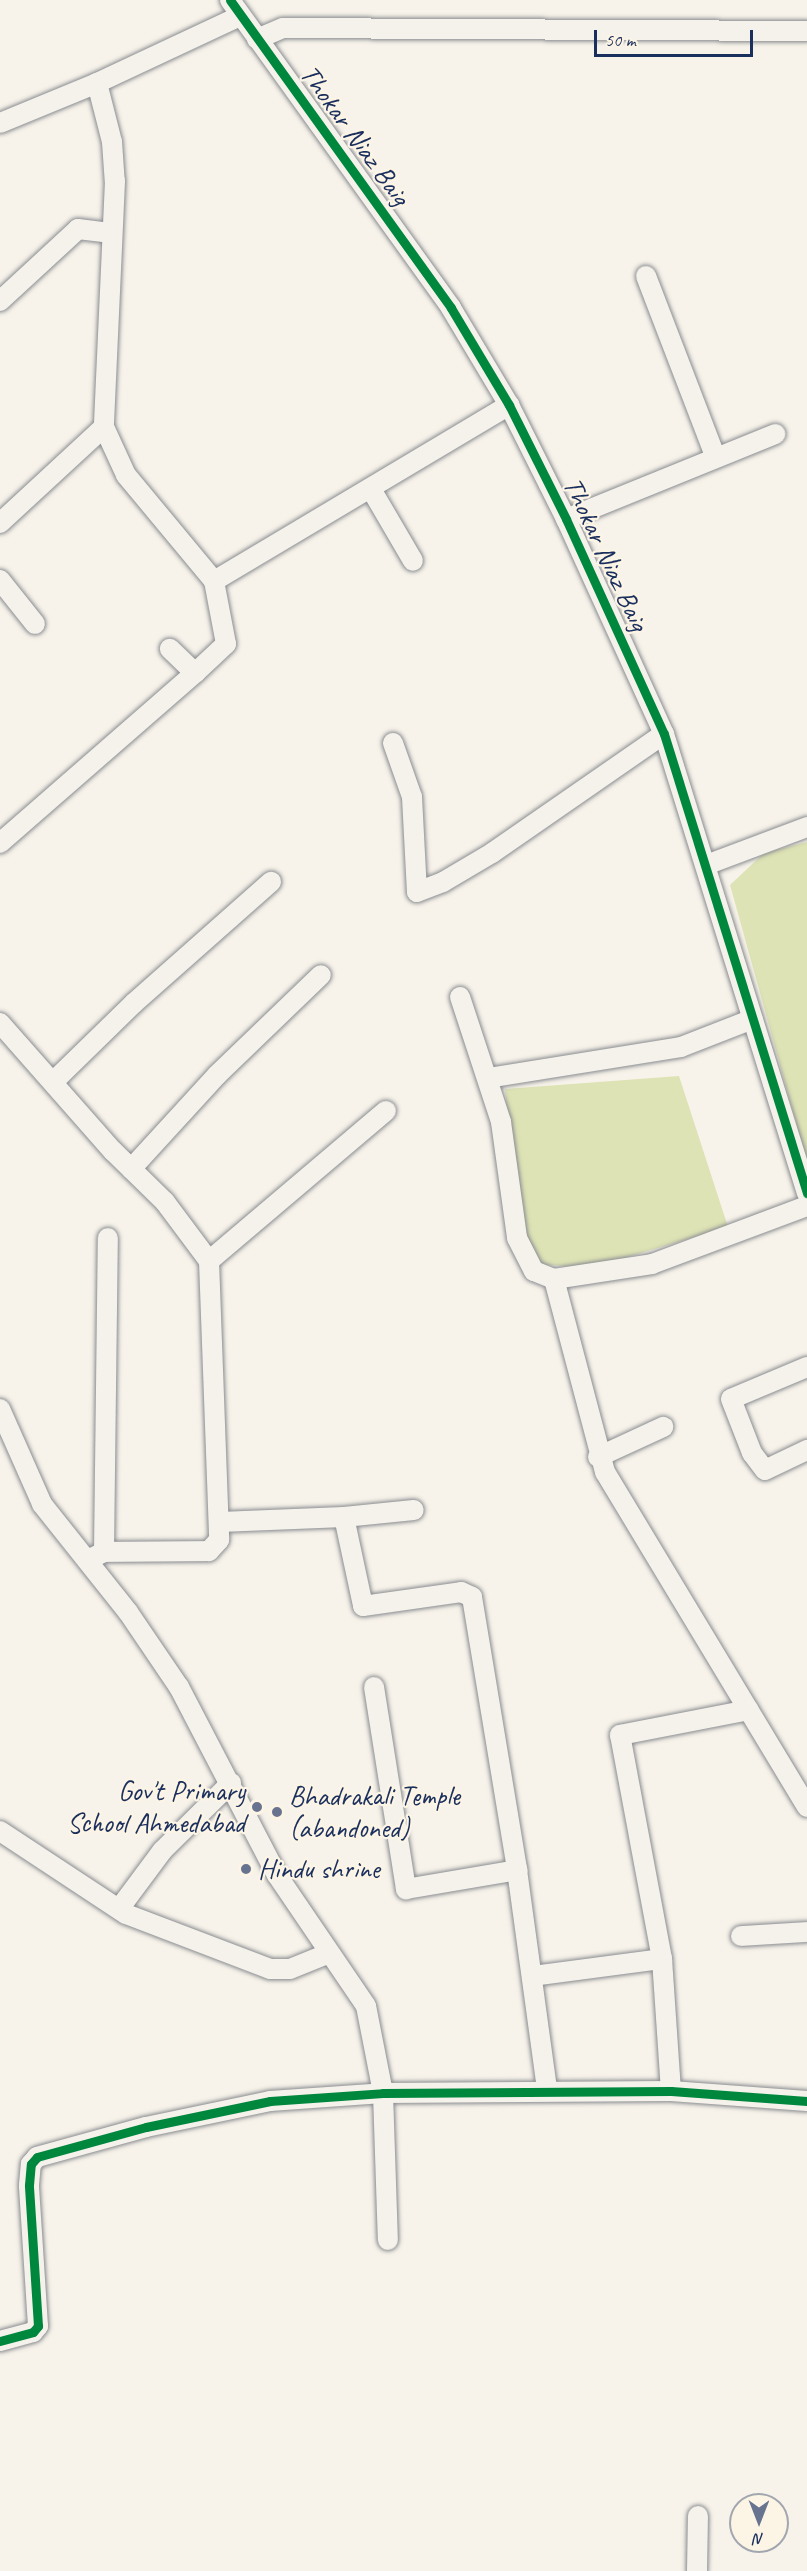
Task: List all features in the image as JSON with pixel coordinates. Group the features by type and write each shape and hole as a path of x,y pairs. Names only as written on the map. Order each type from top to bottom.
{"street":[{"name":"Thokar Niaz Baig","path":"235,8 423,266 509,405 566,519 664,734 807,1193"},
{"path":"0,123 97,84 235,8"},
{"path":"256,39 283,28 807,31"},
{"path":"0,843 226,644 214,580 126,475 104,427 112,233 112,142 97,84"},
{"path":"0,301 78,229 112,233"},
{"path":"646,276 715,456"},
{"path":"214,580 371,489 509,405"},
{"path":"0,523 104,427"},
{"path":"566,519 715,456 775,434"},
{"path":"371,489 413,561"},
{"path":"0,580 35,624"},
{"path":"170,649 195,673"},
{"path":"393,743 412,797 417,892 443,882 492,852 664,734"},
{"path":"706,865 807,827"},
{"path":"53,1083 134,1003 271,882"},
{"path":"131,1169 217,1075 321,975"},
{"path":"460,997 501,1122 517,1238 534,1271 554,1279 652,1264 807,1206"},
{"path":"488,1078 681,1047 753,1018"},
{"path":"0,1023 131,1169 165,1202 209,1260 219,1540 209,1551 104,1552 84,1562"},
{"path":"209,1260 386,1111"},
{"path":"104,1552 108,1238"},
{"path":"554,1279 598,1456 807,1807"},
{"path":"807,1367 731,1399 752,1453 765,1470 807,1450"},
{"path":"0,1409 6,1440 42,1504 84,1562 128,1612 179,1687 277,1875 327,1954 366,2006 382,2093 388,2240"},
{"path":"598,1456 663,1426"},
{"path":"220,1522 344,1517 414,1510"},
{"path":"344,1517 363,1606 461,1592 472,1597 517,1870 547,2090"},
{"path":"374,1687 406,1889 517,1870"},
{"path":"671,2091 662,1959 620,1735 748,1710"},
{"path":"119,1909 162,1851 231,1783"},
{"path":"0,1832 119,1909 270,1969 290,1969 327,1954"},
{"path":"741,1936 807,1932"},
{"path":"532,1976 662,1959"},
{"path":"0,2341 33,2332 38,2326 29,2185 31,2164 37,2157 146,2127 270,2101 382,2093 547,2090 671,2091 807,2101"},
{"path":"697,2571 698,2516"}],"green space":[{"path":"807,842 807,1162 730,885 764,853"},
{"path":"679,1076 728,1227 591,1268 535,1264 519,1235 505,1089"}],"cycle path":[{"path":"230,0 451,308 509,405 566,519 664,734 807,1193"},
{"path":"0,2341 33,2332 38,2326 29,2185 31,2164 37,2157 146,2127 270,2101 383,2093 671,2091 807,2101"}],"place":[{"name":"Gov't Primary School Ahmedabad","path":"257,1807"},
{"name":"Bhadrakali Temple (abandoned)","path":"277,1812"},
{"name":"Hindu shrine","path":"246,1869"}]}
